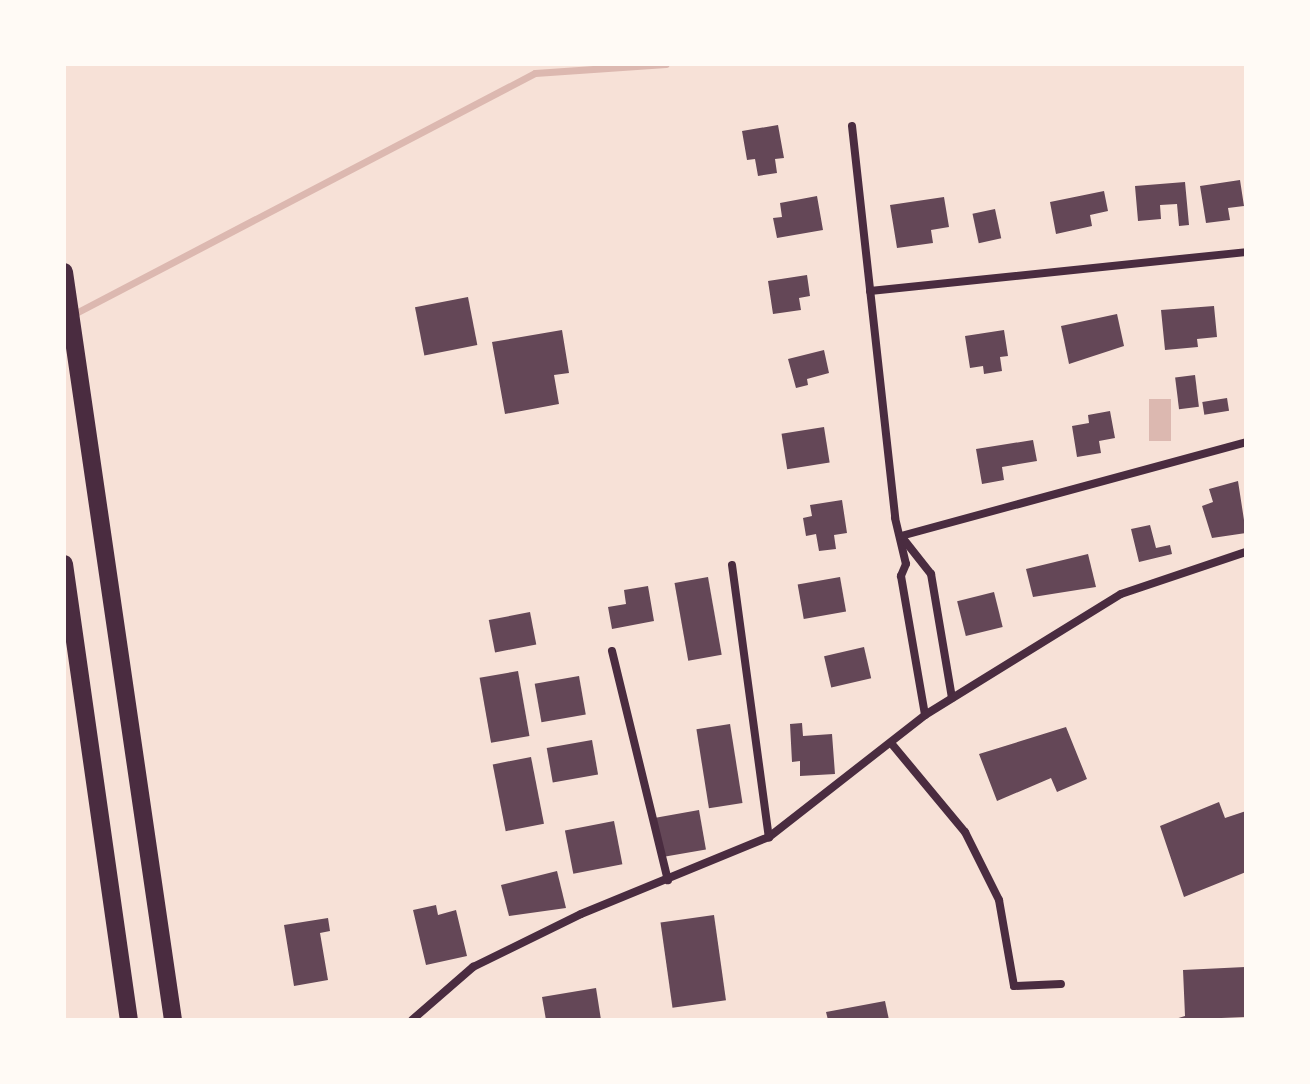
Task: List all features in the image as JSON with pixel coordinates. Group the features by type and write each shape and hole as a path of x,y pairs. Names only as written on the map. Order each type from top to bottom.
{"highway":[{"path":"64,272 173,1020"},
{"path":"64,564 129,1020"}],"street":[{"path":"852,126 906,564 901,576 925,715"},
{"path":"870,291 1246,252"},
{"path":"901,536 1246,442"},
{"path":"901,536 931,574 952,698"},
{"path":"412,1020 473,967 581,914 769,837 925,715 1121,594 1246,552"},
{"path":"732,565 769,837"},
{"path":"612,651 668,880"},
{"path":"891,743 965,832 999,900 1014,986 1061,984"}],"shaded area":[{"path":"1149,399 1171,399 1171,441 1149,441"}],"building":[{"path":"778,125 784,158 775,159 777,173 758,176 755,159 747,160 742,131"},
{"path":"1240,180 1244,206 1228,208 1230,220 1206,223 1200,186"},
{"path":"1185,182 1189,225 1179,226 1177,204 1160,205 1161,219 1138,221 1135,186"},
{"path":"1104,191 1108,211 1090,215 1092,226 1056,234 1050,202"},
{"path":"817,196 823,230 777,238 773,218 782,217 780,203"},
{"path":"944,197 949,227 931,230 933,243 897,248 890,205"},
{"path":"995,209 1001,238 979,243 973,214"},
{"path":"807,275 810,296 799,298 801,310 773,314 768,281"},
{"path":"468,297 477,345 424,355 415,307"},
{"path":"1214,306 1217,337 1197,339 1198,347 1165,350 1161,310"},
{"path":"1117,314 1124,346 1069,364 1061,326"},
{"path":"562,330 569,373 554,375 559,404 505,414 492,342"},
{"path":"1004,330 1008,356 1000,357 1002,371 984,374 983,366 970,368 965,336"},
{"path":"824,350 829,373 807,379 808,385 796,388 788,359"},
{"path":"1195,375 1199,407 1179,409 1175,377"},
{"path":"1227,398 1229,411 1204,415 1202,402"},
{"path":"1110,411 1115,438 1099,441 1101,453 1077,457 1072,426 1089,423 1088,415"},
{"path":"824,427 830,463 787,469 782,434"},
{"path":"1033,440 1037,461 1002,467 1004,480 982,484 976,449"},
{"path":"1238,481 1246,533 1212,538 1202,506 1213,502 1209,489"},
{"path":"842,500 847,533 834,535 836,549 819,551 816,534 806,536 803,518 812,516 810,505"},
{"path":"1150,525 1156,548 1170,545 1172,554 1139,562 1131,529"},
{"path":"1088,554 1096,587 1033,597 1026,569"},
{"path":"708,577 722,655 688,661 675,583"},
{"path":"840,577 846,611 804,619 798,584"},
{"path":"648,586 654,621 612,629 608,607 626,604 624,590"},
{"path":"994,592 1003,627 966,636 957,601"},
{"path":"530,612 536,644 495,652 489,620"},
{"path":"864,647 871,678 831,687 824,656"},
{"path":"518,671 529,736 491,743 480,678"},
{"path":"579,676 586,714 541,722 535,684"},
{"path":"802,723 803,736 832,734 835,774 800,776 800,761 792,762 790,724"},
{"path":"730,724 743,803 709,808 696,729"},
{"path":"1066,727 1087,779 1057,792 1051,778 997,801 979,754"},
{"path":"592,740 598,774 553,782 547,748"},
{"path":"531,757 544,824 506,831 493,764"},
{"path":"1219,802 1225,818 1246,811 1246,872 1184,897 1160,826"},
{"path":"699,810 706,849 663,857 656,818"},
{"path":"614,821 622,864 573,874 565,831"},
{"path":"557,871 566,908 509,916 501,885"},
{"path":"436,905 438,915 456,910 467,956 426,965 413,910"},
{"path":"714,915 726,1000 672,1008 661,923"},
{"path":"328,918 330,931 320,933 328,980 294,986 284,925"},
{"path":"1245,967 1246,1017 1172,1020 1185,1016 1183,970"},
{"path":"596,988 601,1020 546,1020 542,997"},
{"path":"885,1001 889,1020 828,1020 826,1012"}],"waterway":[{"path":"72,315 535,73 666,64"}]}
